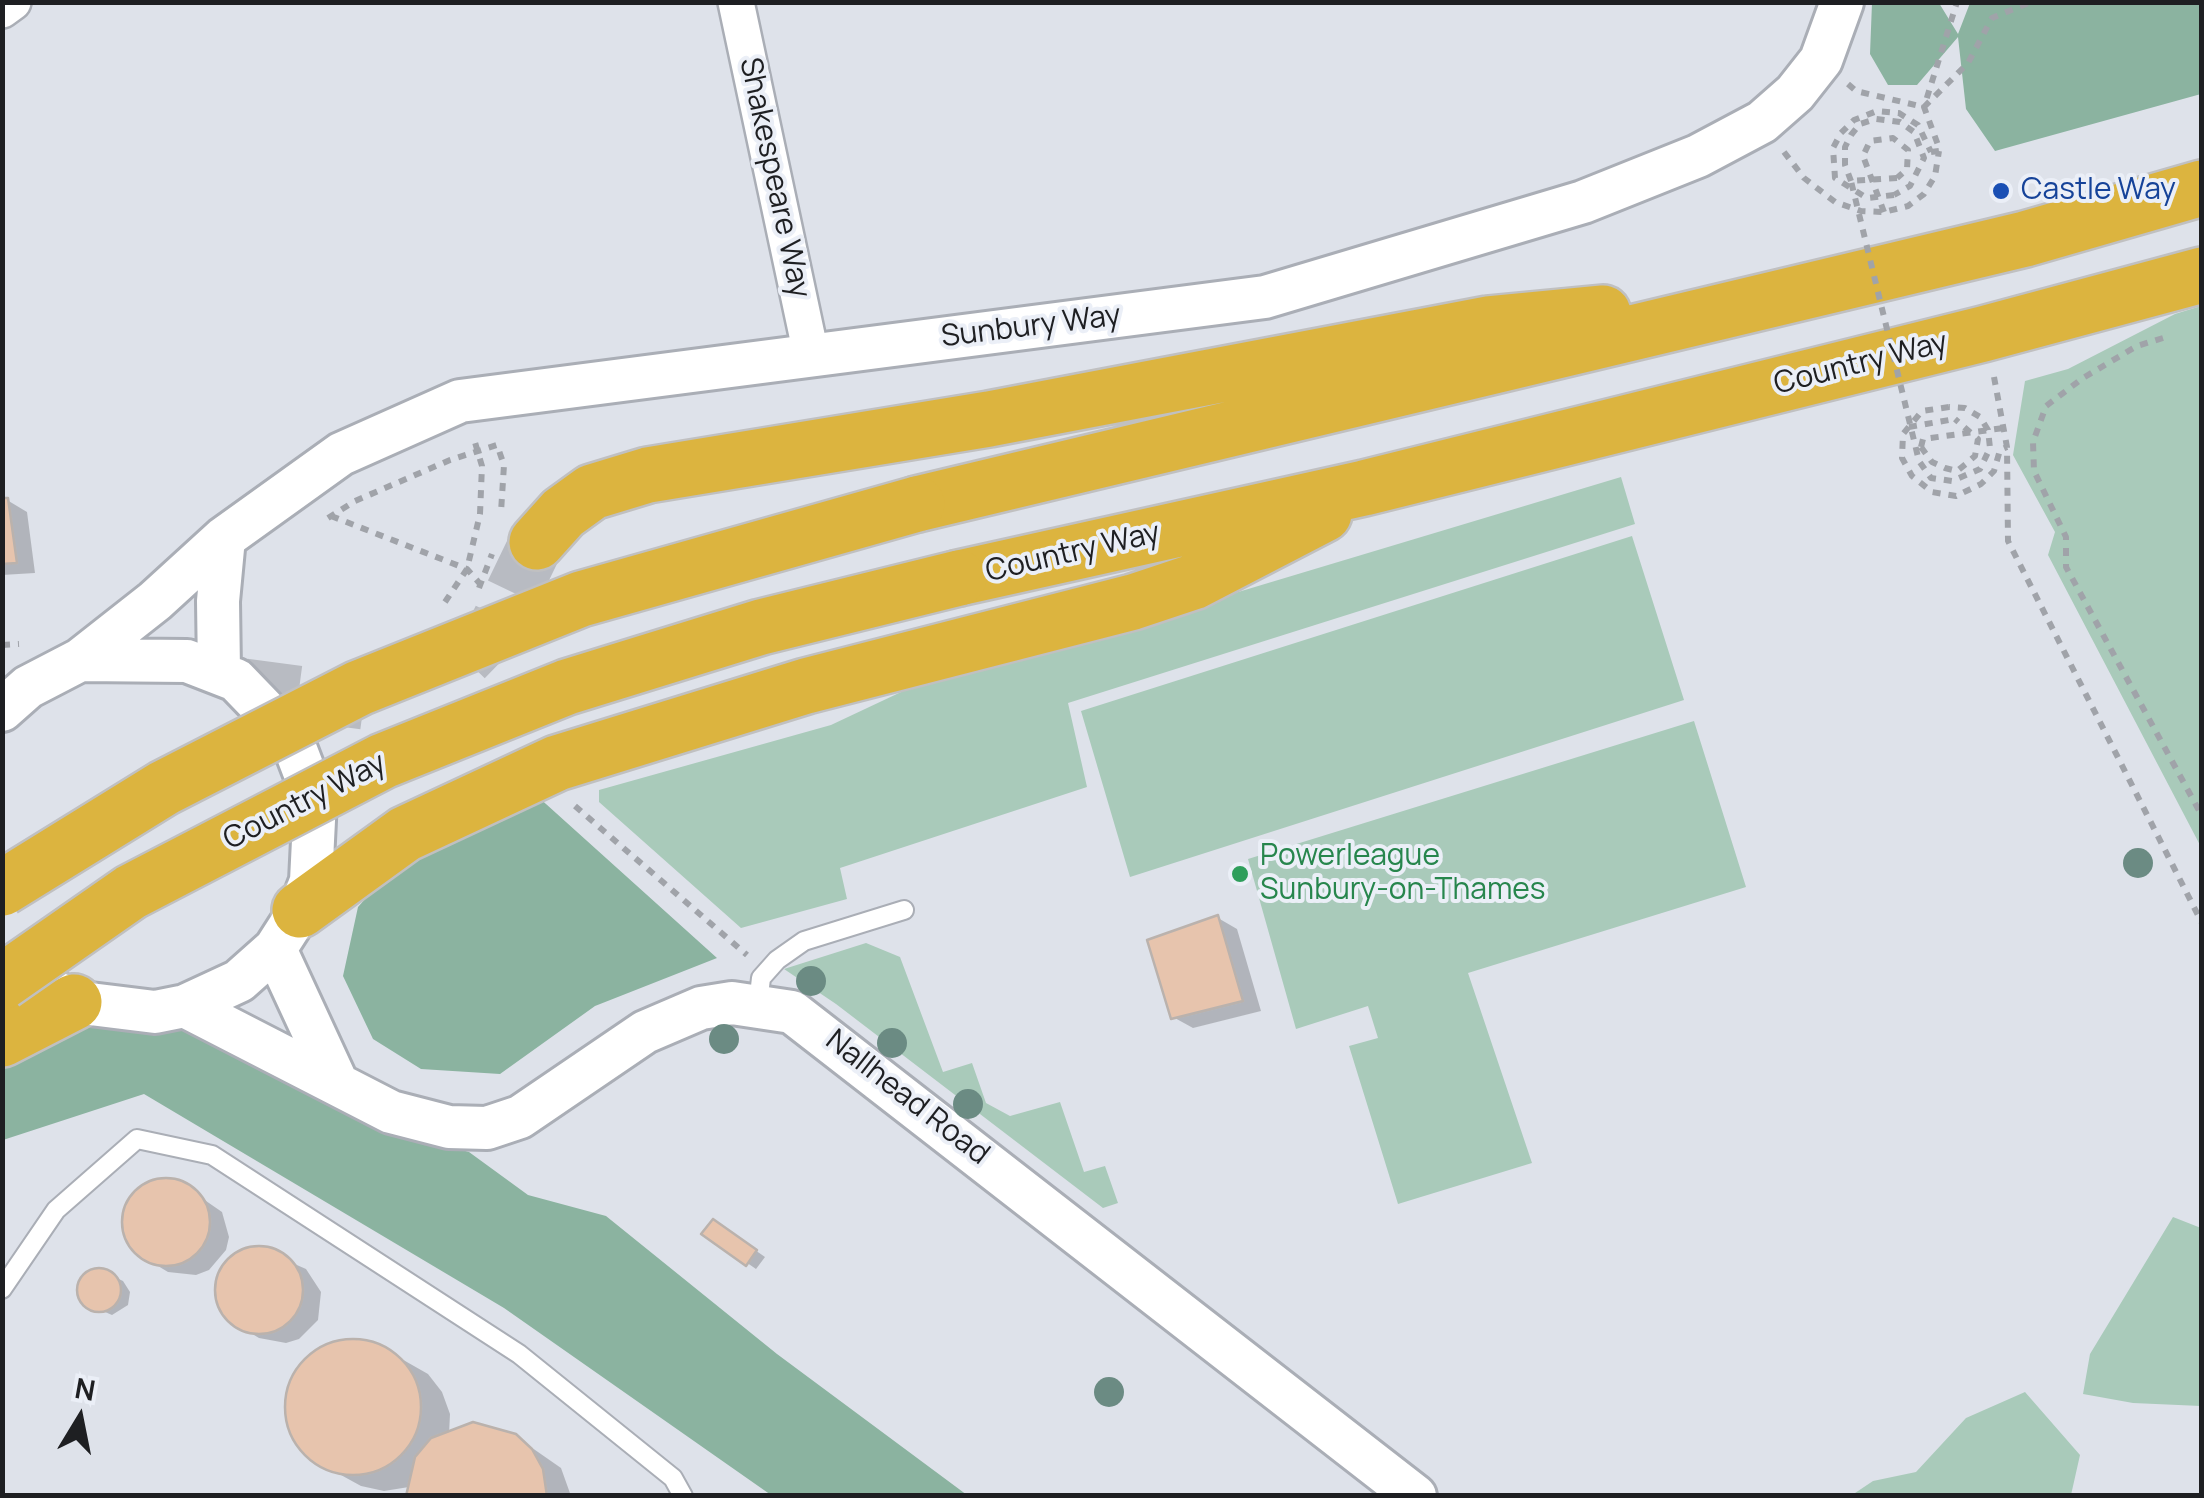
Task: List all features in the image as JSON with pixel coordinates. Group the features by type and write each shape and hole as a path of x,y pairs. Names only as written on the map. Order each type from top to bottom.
{"highway":[{"path":"2,888 164,788 359,688 581,600 916,504 2026,239 2202,188"},
{"name":"Country Way","path":"2,982 130,892 383,761 567,687 761,627 959,578 1364,488 1983,334 2202,275"},
{"path":"511,533 563,512 592,492 648,475 989,419 1488,324 1805,292"},
{"path":"288,930 406,834 557,763 806,686 1178,587 1294,533 1364,488"},
{"path":"2,1040 74,1002"}],"street":[{"path":"2,10 13,2"},
{"name":"Shakespeare Way","path":"736,2 811,354"},
{"path":"1821,60 1842,2"},
{"name":"Sunbury Way","path":"11,693 80,660 155,602 224,538 341,454 460,401 1265,298 1583,202 1698,156 1762,122 1795,93 1821,60"},
{"path":"220,672 218,601 224,538"},
{"path":"2,951 36,982 74,1002 155,1012 185,1006 239,981 288,930 311,882 315,800 291,738 244,686 220,672 187,661 80,660"},
{"path":"288,930 336,1081"},
{"name":"Nallhead Road","path":"185,1006 392,1112 448,1127 487,1128 520,1117 645,1032 701,1008 760,991 826,1035 1415,1496"}],"lane":[{"path":"760,991 777,960 804,941 904,910"},
{"path":"2,1288 56,1210 137,1139 212,1154 518,1354 673,1478 683,1496"}],"path":[{"path":"1762,122 1804,178 1834,202 1884,212 1908,206 1924,194 1935,176 1935,151 1924,106 1957,2"},
{"path":"1924,106 1968,63 1992,18 2031,2"},
{"path":"1821,60 1856,91 1924,106"},
{"path":"1935,151 1918,124 1898,113 1877,111 1854,120 1841,133 1834,148 1835,178 1867,198 1894,195 1910,186 1922,170 1923,147 1914,132 1900,122 1876,119 1860,124 1845,147 1845,165 1851,181 1909,427 1919,461 1931,478 1952,481 1980,469 1990,448 1988,430 1980,417 1965,408 1922,411 1911,420 1904,434 1902,458 1912,476 1932,492 1956,496 1981,484 1994,471 2004,448"},
{"path":"1851,181 1897,178 1910,160 1908,150 1893,138 1870,141 1864,156 1884,212"},
{"path":"1983,334 2004,428 2008,541 2202,924"},
{"path":"2169,335 2137,346 2046,406 2033,442 2034,472 2066,537 2066,567 2202,816"},
{"path":"1909,427 1955,418 1966,424 1978,439 1975,456 1957,471 1932,462 1921,447 1923,438 2004,428"},
{"path":"316,525 354,501 478,450 497,446 504,465 511,533 475,595"},
{"path":"466,569 480,514 482,466 478,450"},
{"path":"331,516 466,569 481,585"},
{"path":"572,804 742,947 760,991"}],"green space":[{"path":"1872,3 1939,3 1958,34 1970,3 2201,3 2201,94 1995,151 1966,109 1958,37 1917,85 1888,85 1870,54"},
{"path":"2202,306 2201,847 2048,555 2055,532 2013,455 2025,381 2068,369 2175,314"},
{"path":"1621,477 1635,524 1068,703 1087,787 840,868 847,899 741,928 599,802 599,790 831,725 950,669 1145,620"},
{"path":"1632,536 1684,700 1130,877 1081,711"},
{"path":"1694,721 1746,887 1468,973 1532,1163 1398,1204 1349,1046 1378,1038 1368,1006 1296,1029 1248,859"},
{"path":"536,795 717,958 595,1006 500,1074 421,1069 373,1039 343,976 358,907 399,861"},
{"path":"866,943 900,957 943,1072 972,1063 986,1103 1010,1116 1060,1102 1084,1172 1105,1166 1118,1203 1103,1208 836,1004 784,969"},
{"path":"197,1023 371,1125 469,1152 528,1195 606,1216 777,1354 967,1495 771,1495 504,1308 144,1094 3,1140 2,1062 80,1025"},
{"path":"2173,1217 2201,1228 2201,1406 2133,1403 2083,1394 2090,1354"},
{"path":"2025,1392 2080,1455 2071,1495 1852,1495 1873,1481 1916,1472 1966,1418"}],"building":[{"path":"2,498 8,498 17,563 2,564"},
{"path":"1218,915 1243,1001 1171,1019 1147,940"},
{"path":"166,1178 183,1181 197,1191 207,1205 207,1239 197,1253 183,1263 166,1266 149,1263 135,1253 125,1239 122,1222 125,1205 135,1191 149,1181"},
{"path":"713,1219 757,1250 746,1266 701,1234"},
{"path":"259,1246 276,1249 290,1259 300,1273 300,1307 290,1321 276,1331 259,1334 242,1331 228,1321 218,1307 215,1290 218,1273 228,1259 242,1249"},
{"path":"99,1268 115,1274 121,1290 115,1306 99,1312 83,1306 77,1290 83,1274"},
{"path":"353,1339 379,1344 401,1359 416,1381 421,1407 416,1433 401,1455 379,1470 353,1475 327,1470 305,1455 290,1433 285,1407 290,1381 305,1359 327,1344"},
{"path":"473,1422 516,1434 532,1449 543,1469 547,1496 406,1496 415,1457 431,1438"}],"tunnel":[{"path":"465,659 496,627 537,542"},
{"path":"244,686 364,702"}],"place":[{"name":"Castle Way","path":"2001,191"},
{"name":"Powerleague Sunbury-on-Thames","path":"1240,874"}]}
